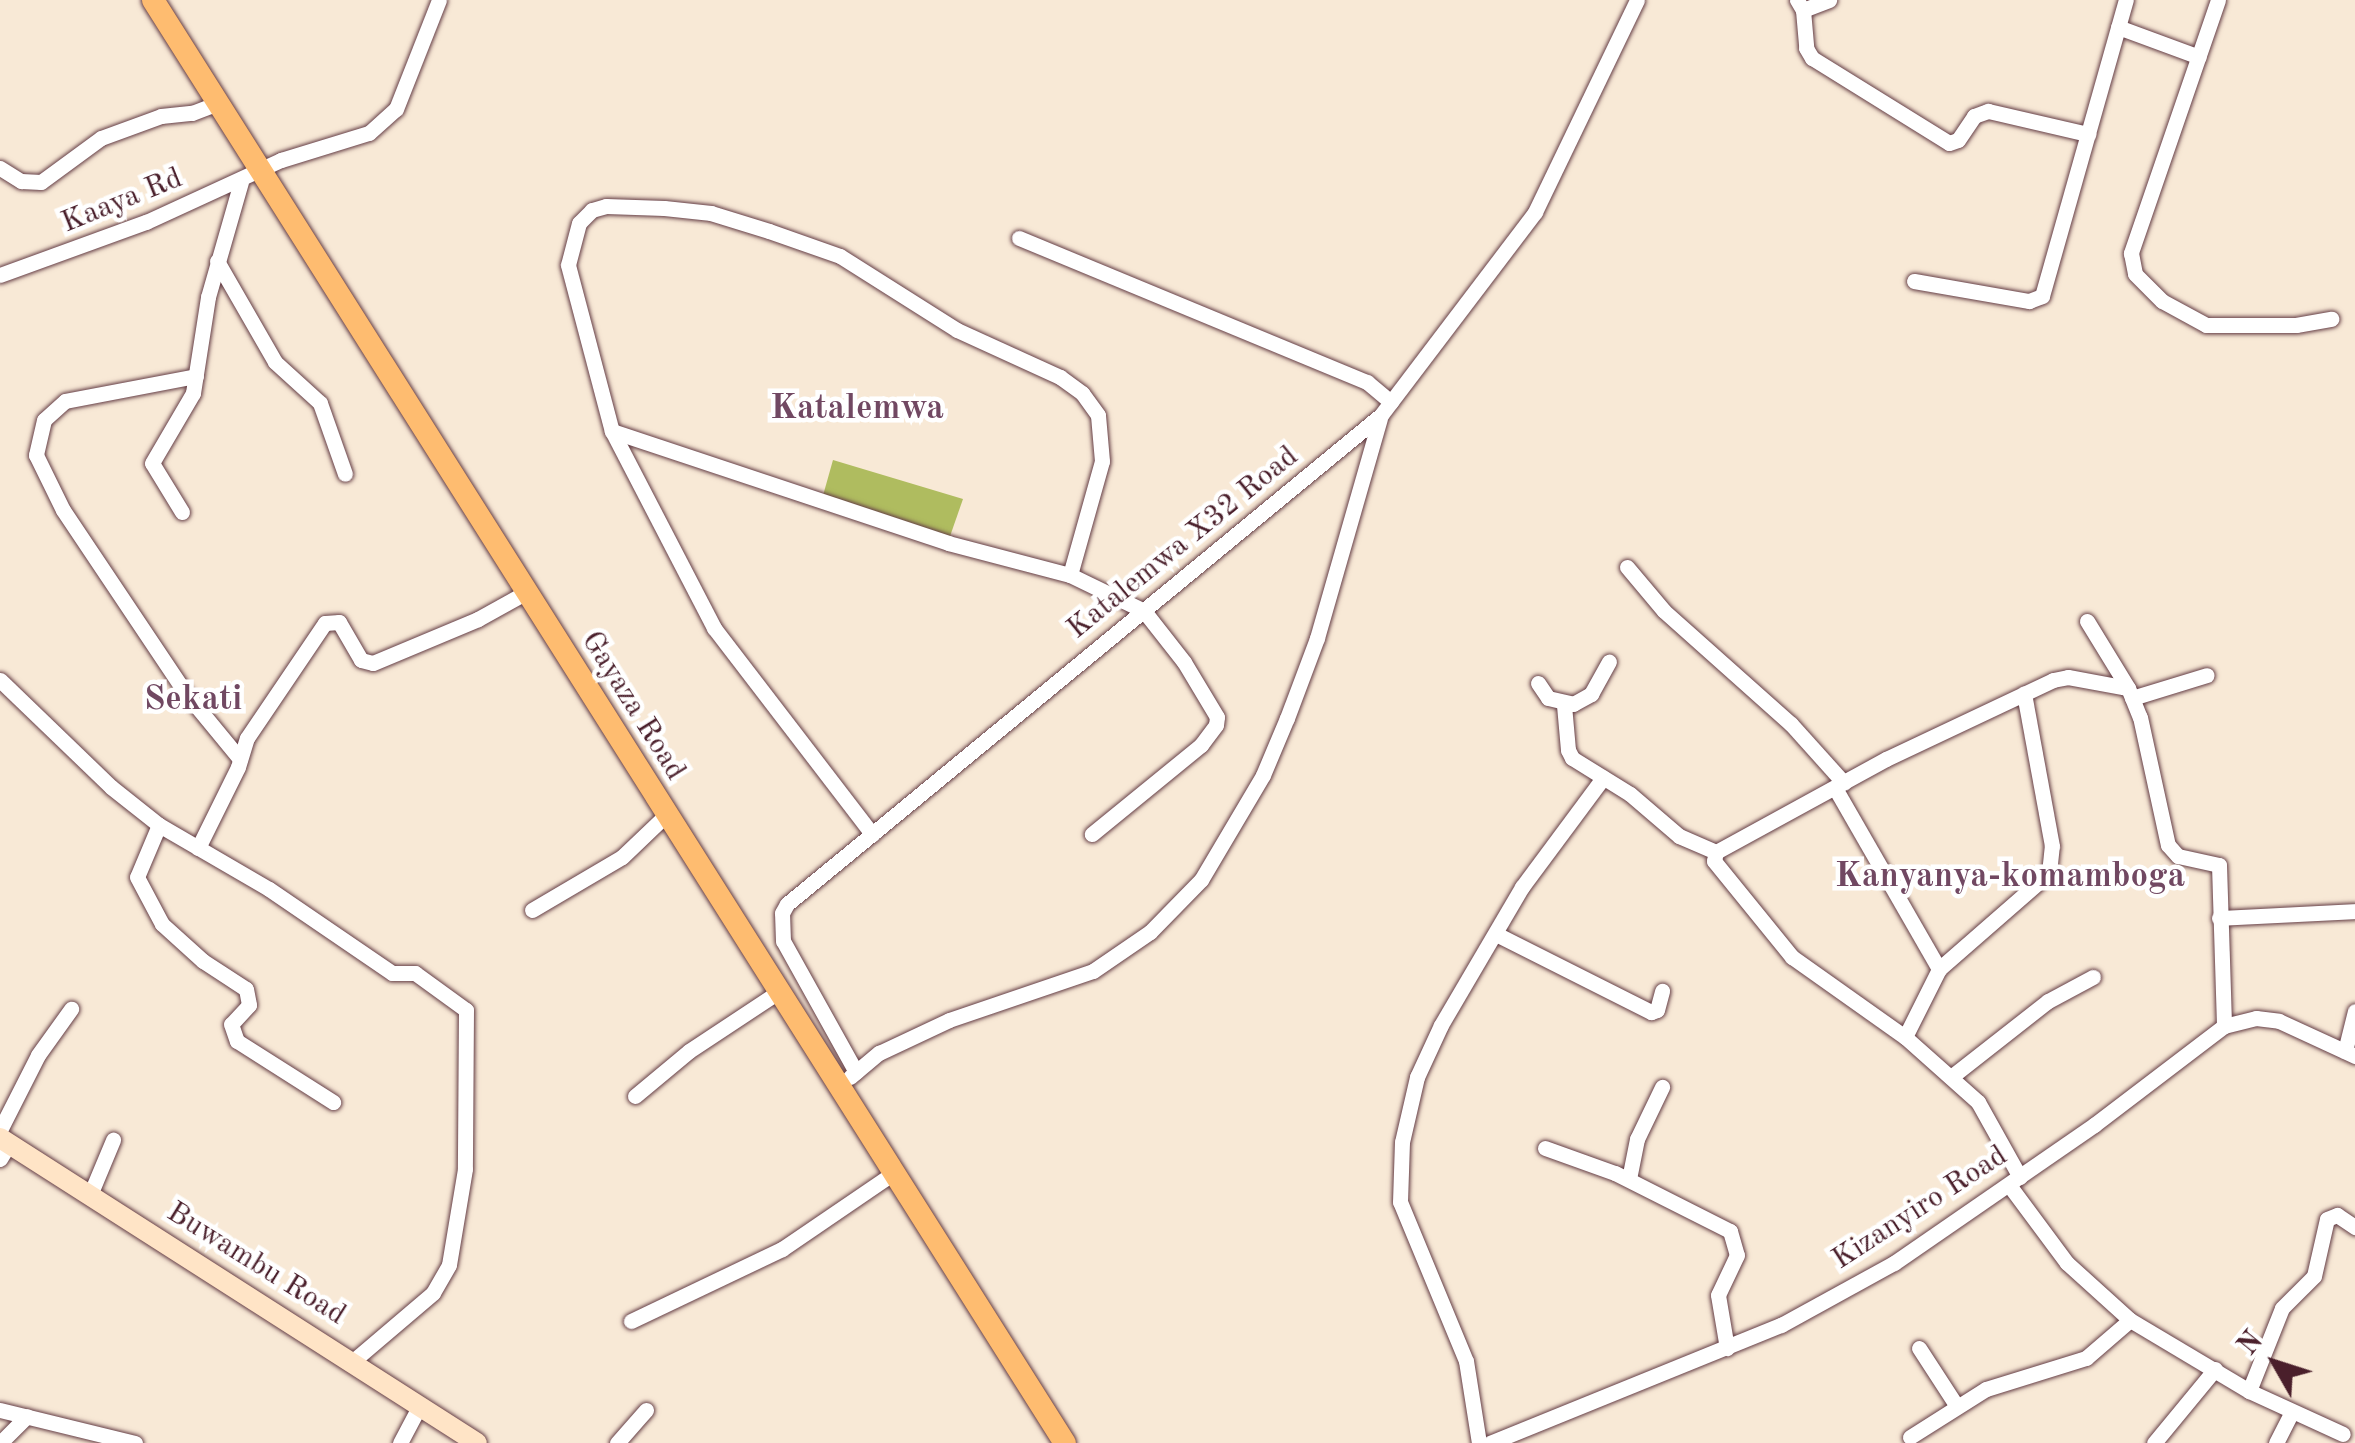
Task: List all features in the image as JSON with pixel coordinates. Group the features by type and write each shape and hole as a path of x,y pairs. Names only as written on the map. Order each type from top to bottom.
{"main road":[{"name":"Gayaza Road","path":"153,0 218,103 251,177 525,592 778,992 847,1080 892,1174 1064,1443"}],"street":[{"name":"Kaaya Rd","path":"0,275 251,177 281,160 368,133 386,122 407,87 438,0"},
{"name":"Katalemwa X32 Road","path":"847,1080 790,958 780,926 782,913 798,892 1386,409 1535,212 1637,0"},
{"path":"1829,0 1800,5 1806,48 1812,58 1948,143 1958,140 1974,116 1988,112 2088,134"},
{"path":"1914,281 2039,300 2126,0"},
{"path":"2218,0 2131,253 2135,274 2162,301 2206,325 2296,325 2332,319"},
{"path":"2118,27 2199,57"},
{"path":"0,168 21,180 41,182 102,138 161,116 192,113 218,103"},
{"path":"182,512 152,463 187,406 216,260 251,177"},
{"path":"872,834 714,628 612,431 568,265 579,224 592,210 606,206 711,213 754,227 840,256 957,330 1025,359 1082,393 1098,416 1104,440 1098,484 1070,575"},
{"path":"847,1080 890,1047 950,1020 1094,970 1150,932 1201,880 1263,774 1287,718 1317,638 1386,409 1367,382 1019,238"},
{"path":"216,260 275,362 320,403 345,474"},
{"path":"196,376 65,401 44,420 36,455 63,510 184,691 240,758"},
{"path":"612,431 948,542 1070,575 1144,611 1184,662 1217,717 1216,725 1201,745 1092,834"},
{"path":"1627,567 1664,611 1790,724 1840,786 1939,969"},
{"path":"198,848 247,738 324,622 339,622 361,660 374,663 478,619 525,592"},
{"path":"2087,621 2130,693 2153,764 2168,846 2178,856 2218,866 2224,1026"},
{"path":"1538,682 1548,698 1564,705 1590,694 1608,662"},
{"path":"2207,675 2130,693 2068,677 2024,694 1840,786 1716,852 1714,861 1792,957 1905,1037 1983,1108 2014,1181 2067,1264 2130,1320 2249,1391 2342,1434"},
{"path":"0,680 111,787 159,826 268,888 392,973 415,973 463,1006 468,1015 465,1169 449,1265 433,1293 353,1361"},
{"path":"1905,1037 1939,969 2049,874 2052,846 2024,694"},
{"path":"1564,705 1568,750 1630,794 1678,836 1716,852"},
{"path":"1479,1443 1466,1361 1441,1293 1409,1231 1398,1188 1402,1142 1418,1077 1441,1025 1542,858 1603,778"},
{"path":"532,910 622,858 666,815"},
{"path":"159,826 137,877 162,924 202,961 246,990 249,1005 231,1024 237,1041 333,1102"},
{"path":"2219,918 2355,911"},
{"path":"1496,934 1651,1012 1657,1010 1662,991"},
{"path":"1952,1077 2048,1001 2093,977"},
{"path":"635,1096 688,1052 778,992"},
{"path":"2,1143 38,1055 70,1010"},
{"path":"2350,1053 2355,1010"},
{"name":"Kizanyiro Road","path":"1490,1443 1781,1325 1894,1263 2014,1181 2224,1026 2256,1018 2279,1021 2350,1053"},
{"path":"1629,1180 1637,1138 1662,1087"},
{"path":"90,1195 113,1140"},
{"name":"Buwambu Road","path":"2,1143 353,1361 477,1443"},
{"path":"1545,1148 1708,1216 1735,1238 1737,1254 1718,1295 1727,1348"},
{"path":"632,1321 782,1249 892,1174"},
{"path":"2249,1391 2282,1308 2314,1276 2321,1260 2326,1219 2337,1215 2355,1227"},
{"path":"1910,1437 1956,1404 1986,1389 2086,1358 2130,1320"},
{"path":"1919,1348 1956,1404"},
{"path":"2154,1443 2215,1369"},
{"path":"400,1443 420,1405"},
{"path":"0,1410 135,1443"},
{"path":"617,1443 646,1410"},
{"path":"2276,1443 2291,1413"},
{"path":"0,1443 27,1416"}],"green space":[{"path":"833,460 963,499 948,542 822,499"}],"district":[{"name":"Katalemwa","path":"857,409"},
{"name":"Sekati","path":"193,700"},
{"name":"Kanyanya-komamboga","path":"2010,877"}]}
